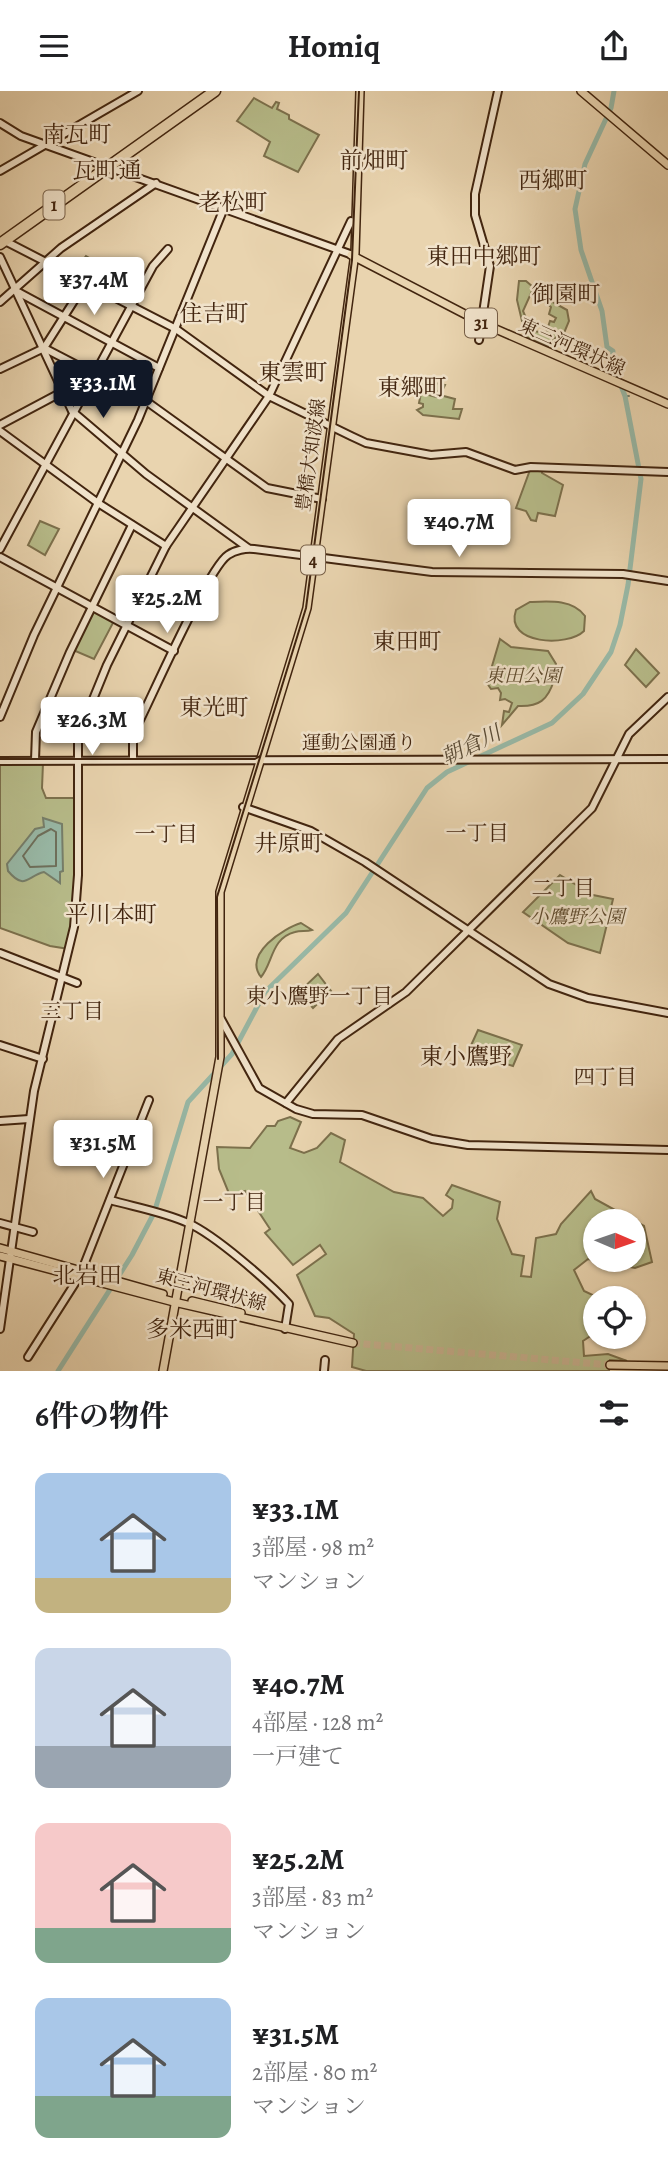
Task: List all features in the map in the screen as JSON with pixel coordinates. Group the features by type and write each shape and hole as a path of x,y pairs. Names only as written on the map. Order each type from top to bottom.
{"highway":[{"name":"1","path":"107,166 209,91"},
{"name":"1","path":"2,241 215,91"}],"main road":[{"name":"豊橋大知波線","path":"352,255 351,221 358,91"},
{"name":"豊橋大知波線","path":"218,1063 216,897 307,608 352,255 358,91"},
{"path":"581,91 668,165"},
{"name":"東三河環状線","path":"352,255 386,269 482,321 612,380 668,402"},
{"name":"豊橋大知波線","path":"163,1371 218,1063 221,1019 219,897 244,808"},
{"name":"東三河環状線","path":"0,1248 10,1255"},
{"name":"東三河環状線","path":"0,1256 10,1255 175,1300 353,1343"},
{"path":"610,1365 668,1366"}],"street":[{"path":"0,171 47,145 128,93 138,91"},
{"path":"479,340 490,266 475,215 475,194 499,91"},
{"path":"0,123 12,132 352,255"},
{"path":"0,302 16,291 46,261 156,183"},
{"path":"0,717 57,587 123,455 224,208"},
{"path":"0,1329 29,1119 63,978 76,903 78,736 127,625 166,546 190,507 269,396 351,221"},
{"path":"2,241 176,329 269,396 366,443 432,455 466,452 515,470 531,467 668,472"},
{"path":"0,549 44,463 153,266 168,249"},
{"path":"0,257 73,412 123,455 248,548"},
{"path":"0,369 43,349 86,282"},
{"path":"16,291 159,368"},
{"path":"43,349 146,401 271,490 320,499"},
{"path":"0,425 62,392"},
{"path":"0,431 98,503 166,546"},
{"path":"35,759 36,732 92,606 132,525"},
{"path":"133,758 134,735 174,651 216,569 226,555 248,548 432,572 623,574 668,581"},
{"path":"0,557 174,651"},
{"path":"286,1103 338,1039 406,992 592,808 629,734 668,697"},
{"name":"運動公園通り","path":"0,759 668,759"},
{"name":"運動公園通り","path":"78,759 259,759"},
{"path":"244,808 311,831 371,865 550,984 599,1001 668,1013"},
{"path":"0,953 77,983"},
{"path":"221,1019 259,1088 313,1114 373,1117 432,1139 468,1145 668,1150"},
{"path":"0,1045 43,1059"},
{"path":"29,1357 80,1273 149,1100"},
{"path":"0,1121 29,1119"},
{"path":"110,1199 189,1223 272,1285 290,1306 285,1327"},
{"path":"0,1223 33,1233"},
{"path":"324,1360 324,1371"}],"green space":[{"path":"254,98 272,108 276,102 279,103 277,109 289,115 289,119 319,135 298,172 264,156 270,142 237,121"},
{"path":"86,256 112,271 102,288 73,273"},
{"path":"519,281 526,281 547,299 567,310 569,321 562,338 557,336 548,346 526,337 529,324 522,321 517,300","holes":["532,291 551,307 549,314 556,318 554,322 550,321 546,333 533,331 531,324 534,321 526,318 523,311"]},
{"path":"415,379 445,385 440,395 455,399 453,409 462,409 459,419 423,415 417,410 423,407 423,404 419,403 421,393 436,397 440,394 438,391 422,389 415,383"},
{"path":"530,470 542,470 542,473 563,485 555,516 538,513 536,521 531,520 526,511 516,508"},
{"path":"40,521 59,529 45,555 28,545"},
{"path":"530,602 560,602 580,610 585,616 584,631 576,636 552,641 528,636 519,630 515,622 516,610"},
{"path":"93,609 114,621 94,659 73,650"},
{"name":"東田公園","path":"500,639 511,647 548,651 556,664 552,677 554,680 546,697 532,705 518,706 502,725 504,711 509,712 512,703 505,699 500,700 501,693 498,688 491,689 487,683"},
{"path":"636,649 659,673 646,687 625,665"},
{"path":"0,763 43,763 42,788 46,798 78,798 78,875 69,949 50,946 0,928"},
{"name":"小鷹野公園","path":"560,875 593,895 613,899 600,953 568,943 523,912"},
{"path":"301,923 312,930 295,932 281,940 261,977 257,960 261,951 276,936"},
{"path":"318,974 331,991 313,1008 299,992"},
{"path":"478,1030 522,1045 513,1066 468,1052"},
{"path":"290,1117 301,1122 290,1148 304,1153 317,1148 331,1133 345,1140 340,1162 394,1192 423,1198 443,1216 452,1208 453,1200 446,1195 452,1185 500,1202 497,1219 512,1254 524,1256 521,1276 531,1277 536,1238 556,1234 561,1224 591,1191 595,1199 613,1209 583,1209 583,1263 574,1270 583,1289 584,1356 608,1354 627,1361 610,1360 609,1371 366,1371 352,1367 354,1334 329,1318 315,1316 297,1275 326,1254 320,1245 293,1265 265,1233 270,1229 245,1191 230,1196 219,1169 217,1147 250,1148 267,1126 275,1126 278,1121"},
{"path":"646,1235 652,1262 646,1264"}],"water":[{"path":"43,818 62,824 63,871 60,872 60,883 44,872 22,881 8,871 7,864 35,829 44,827"}],"waterway":[{"name":"朝倉川","path":"58,1371 132,1255 154,1213 188,1102 232,1054 265,992 346,913 427,788 447,772 552,723 583,694 611,652 628,585 641,479 625,396 612,363 613,351 607,347 602,311 581,250 575,209 585,164 611,108 614,91"}],"tunnel":[{"path":"353,1343 610,1365"}],"tram line":[{"path":"218,1059 217,897 306,608 352,260 359,91"},
{"path":"0,759 255,759 260,756"}],"district":[{"name":"南瓦町","path":"77,134"},
{"name":"前畑町","path":"374,160"},
{"name":"瓦町通","path":"107,170"},
{"name":"西郷町","path":"553,180"},
{"name":"老松町","path":"233,202"},
{"name":"東田中郷町","path":"484,256"},
{"name":"御園町","path":"566,294"},
{"name":"住吉町","path":"214,313"},
{"name":"東雲町","path":"293,372"},
{"name":"東郷町","path":"412,387"},
{"name":"東田町","path":"407,641"},
{"name":"東光町","path":"214,707"},
{"name":"一丁目","path":"477,833"},
{"name":"一丁目","path":"166,834"},
{"name":"井原町","path":"289,843"},
{"name":"二丁目","path":"563,888"},
{"name":"平川本町","path":"111,914"},
{"name":"東小鷹野一丁目","path":"319,996"},
{"name":"三丁目","path":"72,1011"},
{"name":"東小鷹野","path":"466,1056"},
{"name":"四丁目","path":"605,1077"},
{"name":"一丁目","path":"234,1202"},
{"name":"北岩田","path":"87,1275"},
{"name":"多米西町","path":"192,1329"}]}
